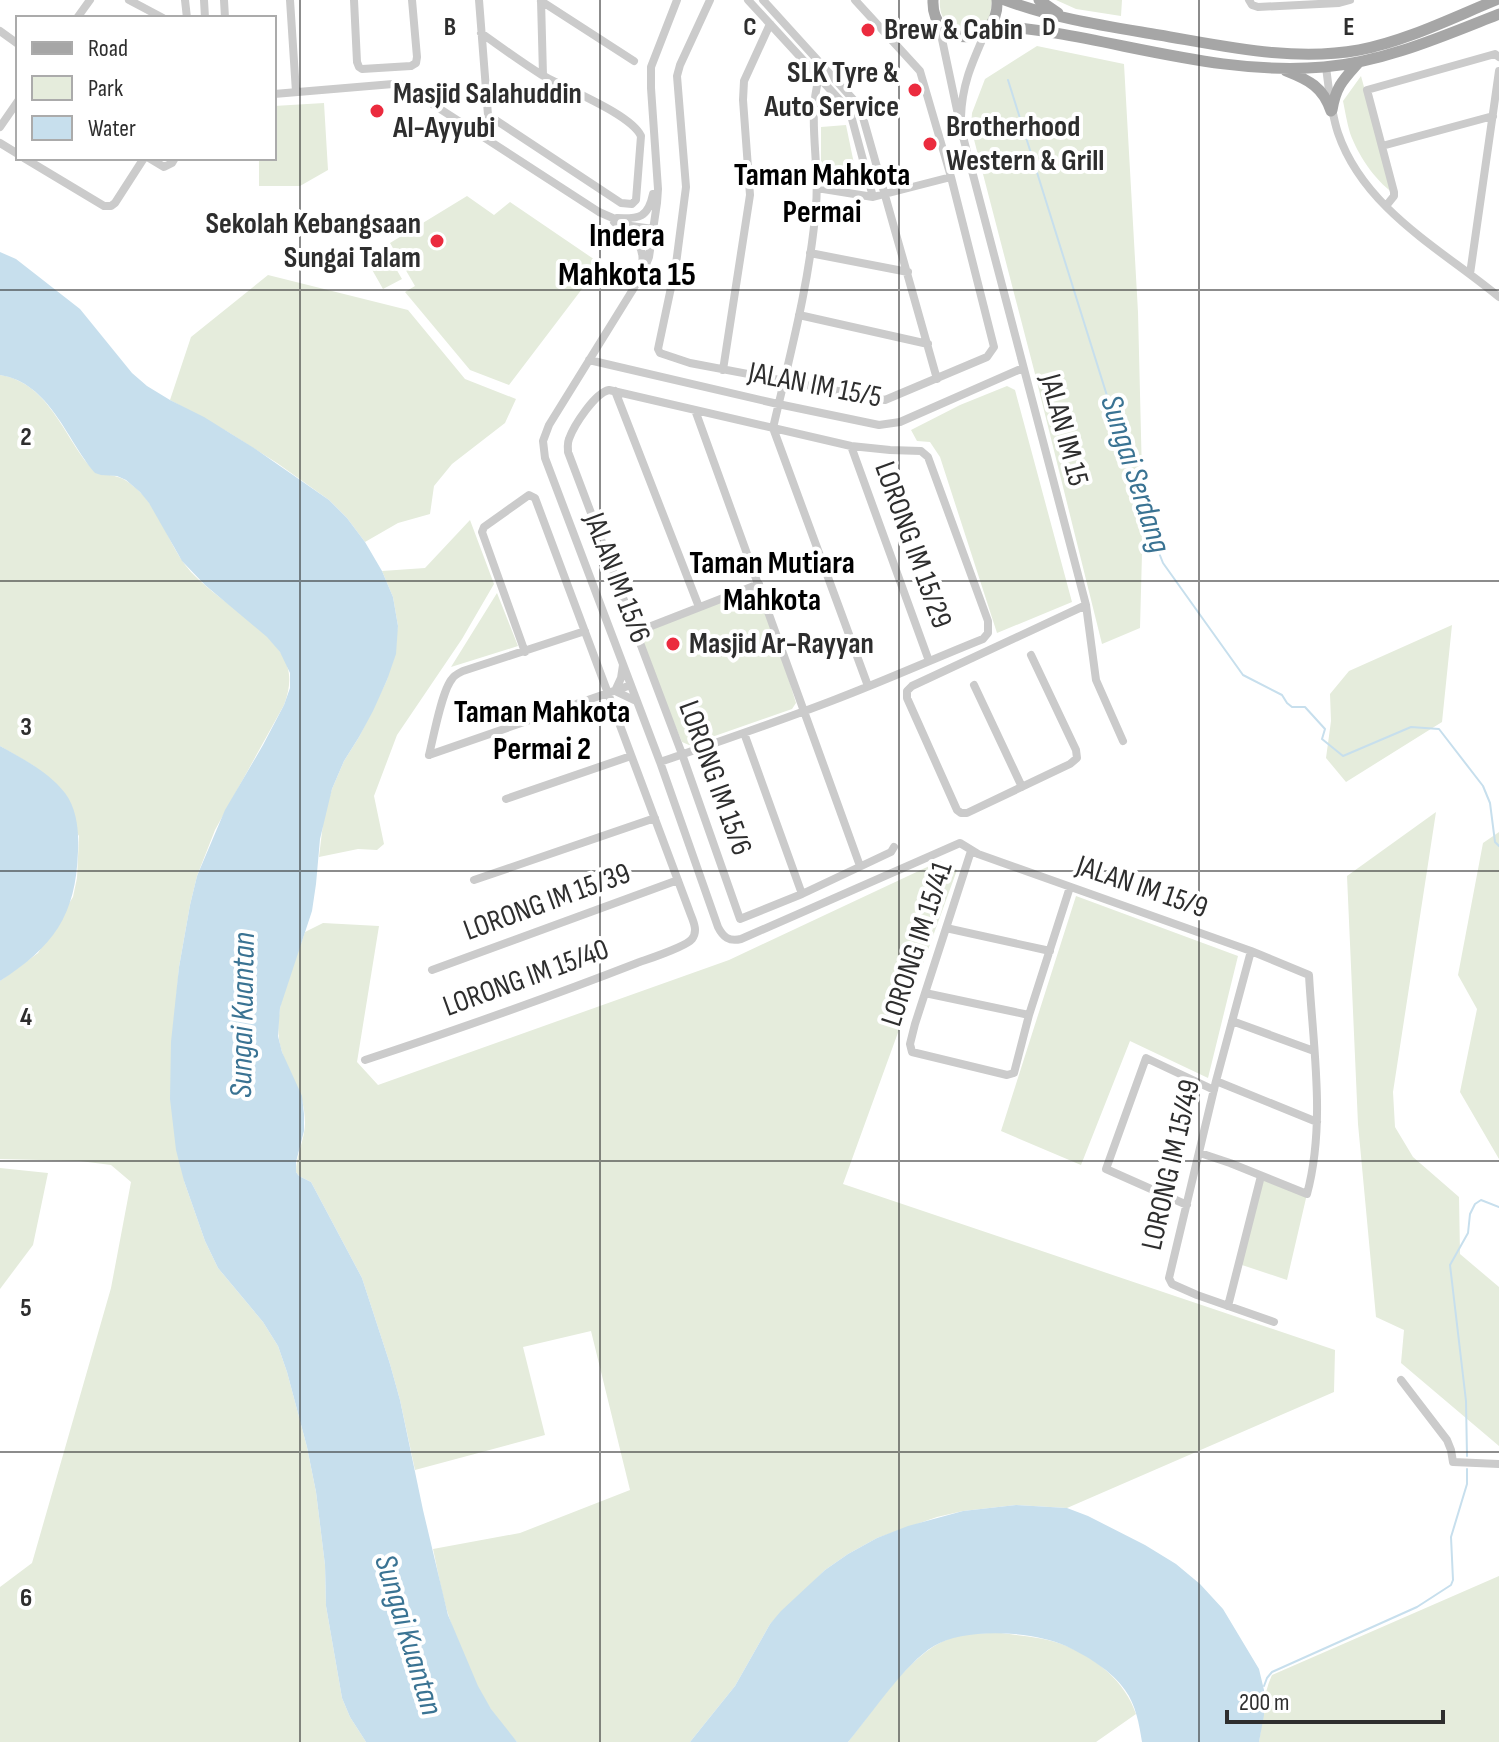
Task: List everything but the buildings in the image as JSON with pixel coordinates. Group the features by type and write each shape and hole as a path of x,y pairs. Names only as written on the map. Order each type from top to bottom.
{"main road":[{"path":"924,0 947,32 958,37 970,37 988,27 996,14 997,0"},
{"path":"933,0 937,21"},
{"path":"1005,0 1069,19 1260,51 1325,54 1360,50 1400,39 1496,0"},
{"path":"1039,0 1069,19"},
{"path":"988,27 1028,28 1163,56 1242,68 1282,69 1359,62 1413,47 1499,14"},
{"path":"1294,53 1318,60 1326,67"},
{"path":"1331,111 1341,80 1359,62"},
{"path":"1282,69 1312,83 1327,99 1331,111"}],"street":[{"path":"129,0 159,16"},
{"path":"290,0 296,92"},
{"path":"354,0 357,62 362,69 411,66 416,63 412,0"},
{"path":"479,0 488,115 480,136"},
{"name":"JALAN IM 15/6","path":"677,0 651,67 658,189 646,265 549,425 544,436 544,452 723,936 730,940 741,939 960,843"},
{"path":"710,0 677,76 686,187 676,264 658,346 660,353 723,370 885,400 987,357 994,347 951,177 920,71 855,0"},
{"path":"748,0 851,114 873,197"},
{"path":"763,0 860,107 937,379"},
{"path":"1249,0 1258,7 1350,0"},
{"path":"541,1 543,75"},
{"path":"541,1 634,61"},
{"name":"JALAN IM 15","path":"937,21 961,129 1086,605 1096,680 1123,741"},
{"path":"723,370 750,195 744,81 770,24"},
{"name":"JALAN IM 15","path":"961,129 961,97 988,27"},
{"path":"481,33 543,75 637,128 641,136 636,200 632,204 621,203 488,115"},
{"path":"1386,206 1394,194 1367,90 1495,54 1499,57"},
{"path":"1326,67 1331,111 1349,158 1397,217 1499,297"},
{"path":"1470,274 1499,71"},
{"path":"819,78 814,124 817,203 799,315 773,428 868,686"},
{"path":"276,94 403,85 608,217 633,239 642,250 641,265 632,291"},
{"path":"0,127 4,115"},
{"path":"1382,146 1493,116"},
{"path":"27,160 104,206 115,203 145,160"},
{"path":"150,160 164,167 174,160"},
{"path":"608,217 637,218 648,211 657,175"},
{"path":"817,188 873,197 951,177"},
{"path":"608,217 631,226 653,229"},
{"path":"810,253 908,272"},
{"path":"799,315 928,344"},
{"name":"JALAN IM 15/5","path":"589,360 879,425 891,425 1023,368"},
{"name":"LORONG IM 15/6","path":"615,391 604,391 588,407 570,437 568,452 682,754 740,919 802,894"},
{"path":"615,391 851,446 925,453 988,621 988,633 983,639 804,711 660,762"},
{"path":"615,391 699,607"},
{"path":"695,410 860,866"},
{"name":"LORONG IM 15/29","path":"851,446 929,661"},
{"path":"525,652 482,532 507,509 533,495 612,692 631,756 678,880"},
{"path":"636,632 759,584"},
{"path":"1031,655 1078,754 1077,758 1022,787 961,813 907,698 907,691 1086,605"},
{"path":"585,631 454,676 442,703 429,755 631,685"},
{"path":"612,692 621,678 624,665"},
{"path":"974,685 1022,787"},
{"path":"612,692 637,701"},
{"path":"744,733 802,894 891,852 894,847"},
{"path":"506,799 631,756"},
{"path":"474,880 655,818"},
{"name":"JALAN IM 15/9","path":"960,843 971,851 1251,951 1309,975 1314,1051"},
{"name":"LORONG IM 15/41","path":"971,851 925,993 910,1044 911,1051 1011,1075 1029,1015"},
{"name":"LORONG IM 15/40","path":"365,1060 546,997 688,943 696,931 678,880"},
{"name":"LORONG IM 15/39","path":"432,970 678,880"},
{"path":"925,993 1029,1015 1070,887"},
{"path":"946,928 1050,951"},
{"name":"LORONG IM 15/49","path":"1251,951 1215,1086 1169,1282 1274,1322"},
{"path":"1200,1153 1307,1194 1316,1156 1314,1051 1232,1021"},
{"path":"1187,1205 1106,1169 1146,1058 1317,1122"},
{"path":"1228,1306 1261,1176"},
{"path":"1401,1380 1442,1433 1453,1462 1499,1464"}],"green space":[{"path":"940,0 992,0 989,18 982,28 974,32 957,31 944,19"},
{"path":"1056,0 1122,0 1121,16 1076,9"},
{"path":"1037,46 1124,64 1138,312 1143,516 1140,628 1102,644 971,128 972,113 985,79"},
{"path":"1361,76 1393,193 1367,166 1349,129 1343,101"},
{"path":"324,103 328,170 300,186 259,186 259,160 276,160 276,106"},
{"path":"846,125 859,188 826,181 821,175 821,127"},
{"path":"467,196 494,215 510,202 601,264 509,385 470,370 405,292 415,286 390,243"},
{"path":"384,248 402,279 383,289 366,259"},
{"path":"268,275 408,310 465,379 516,399 505,423 452,464 434,486 430,514 398,523 365,542 329,500 228,432 170,400 191,337"},
{"path":"0,375 16,379 41,397 95,471 121,478 138,490 191,572 272,641 289,672 284,705 215,830 197,876 190,905 179,967 175,1015 184,1181 218,1268 263,1322 278,1346 287,1372 316,1492 325,1565 326,1606 342,1698 366,1742 0,1742 0,1587 32,1563 111,1288 131,1182 111,1165 0,1159 0,981 38,953 73,897 79,836 34,766 0,746"},
{"path":"1007,386 1015,390 1072,602 997,633 940,457 930,442 917,441 911,430"},
{"path":"470,520 494,584 462,639 397,735 374,796 384,844 377,850 358,849 319,857 324,815 332,789 387,680 398,626 393,597 382,571 425,568"},
{"path":"759,584 796,703 792,709 689,745 682,742 636,632"},
{"path":"497,593 518,646 451,667"},
{"path":"1452,625 1442,722 1346,782 1326,758 1331,721 1330,694 1349,671"},
{"path":"1436,812 1393,1092 1395,1127 1413,1157 1459,1197 1460,1254 1499,1287 1499,1446 1401,1363 1404,1330 1376,1317 1358,1124 1347,876"},
{"path":"1499,832 1499,1159 1460,1092 1477,1009 1458,975 1483,843"},
{"path":"940,861 957,870 843,1184 1335,1350 1334,1392 1067,1508 1016,1505 963,1511 877,1538 825,1570 770,1624 735,1686 690,1742 517,1742 494,1715 468,1667 447,1609 433,1549 520,1533 630,1490 591,1331 523,1347 545,1435 415,1470 400,1400 362,1278 311,1182 296,1172 305,1129 304,1112 300,1094 282,1052 278,1022 284,991 305,932 323,923 379,926 357,1062 378,1085 729,960"},
{"path":"1076,896 1238,956 1208,1078 1130,1041 1081,1165 1001,1131"},
{"path":"0,1168 48,1173 33,1245 0,1289"},
{"path":"1261,1176 1307,1194 1287,1280 1239,1264"},
{"path":"1499,1576 1499,1742 1259,1742 1272,1675"},
{"path":"1001,1633 1049,1640 1087,1657 1117,1681 1136,1714 1096,1742 848,1742 897,1680 926,1652 958,1636"}],"water":[{"name":"Sungai Kuantan","path":"0,252 16,259 80,309 132,373 147,386 254,448 329,500 365,542 393,597 398,626 396,654 373,711 344,761 332,789 320,839 312,911 280,1008 278,1036 302,1096 304,1131 296,1172 311,1182 362,1278 400,1400 448,1615 478,1686 491,1709 517,1742 366,1742 342,1698 326,1606 325,1565 316,1492 287,1372 278,1346 263,1322 218,1268 205,1241 176,1150 170,1099 171,1042 179,967 197,876 225,810 284,705 290,688 290,673 280,652 267,637 205,585 182,561 140,492 117,476 95,473 44,401 17,380 0,375"},
{"path":"0,746 59,785 75,813 78,843 72,894 58,928 34,955 0,981"},
{"path":"1016,1505 1067,1508 1088,1516 1145,1545 1176,1564 1200,1584 1223,1609 1259,1669 1264,1690 1264,1715 1259,1742 1142,1742 1132,1702 1120,1683 1106,1670 1082,1654 1052,1641 1000,1633 963,1636 934,1646 900,1677 848,1742 690,1742 735,1686 770,1624 825,1570 877,1538 908,1526 963,1511"}],"waterway":[{"name":"Sungai Serdang","path":"1008,80 1146,520 1163,563 1243,675 1282,695 1292,707 1305,707 1325,729 1322,739 1343,756 1411,727 1439,729 1483,786 1490,803 1495,842 1499,846"},
{"name":"Sungai Serdang","path":"1467,1456 1466,1401 1450,1265 1468,1233 1470,1214 1475,1204 1481,1200 1499,1207"},
{"name":"Sungai Serdang","path":"1264,1686 1272,1672 1417,1607 1451,1585 1451,1537 1467,1484 1467,1469"}],"place":[{"name":"Brew & Cabin","path":"868,30"},
{"name":"SLK Tyre & Auto Service","path":"915,90"},
{"name":"Masjid Salahuddin Al-Ayyubi","path":"377,111"},
{"name":"Brotherhood Western & Grill","path":"930,144"},
{"name":"Sekolah Kebangsaan Sungai Talam","path":"437,241"},
{"name":"Masjid Ar-Rayyan","path":"673,644"}],"district":[{"name":"Taman Mahkota Permai","path":"822,194"},
{"name":"Indera Mahkota 15","path":"627,254"},
{"name":"Taman Mutiara Mahkota","path":"772,582"},
{"name":"Taman Mahkota Permai 2","path":"542,730"}]}
